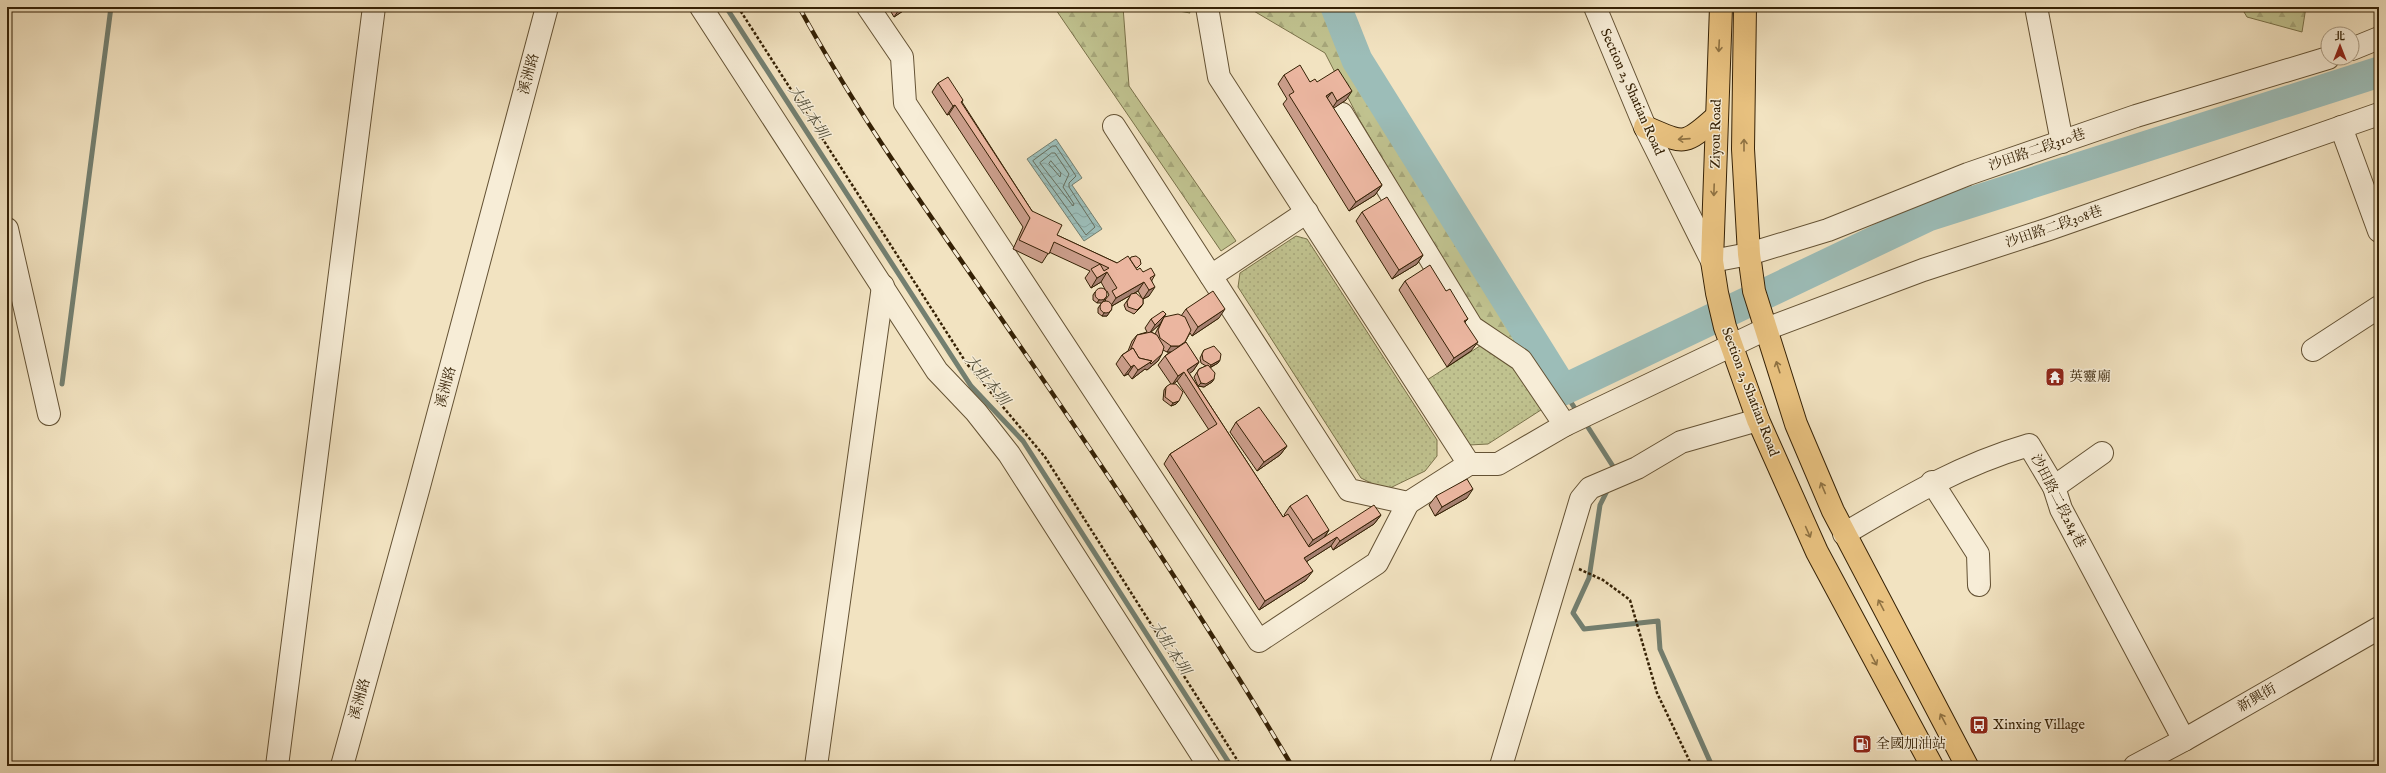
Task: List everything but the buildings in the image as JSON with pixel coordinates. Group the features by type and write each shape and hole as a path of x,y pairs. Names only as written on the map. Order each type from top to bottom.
{"main road":[{"name":"Ziyou Road","path":"1712,261 1715,118 1721,7"},
{"name":"Ziyou Road","path":"1745,7 1744,149 1749,254"},
{"path":"1645,127 1677,140 1692,138 1715,118"},
{"path":"1749,254 1760,310 1796,424 1844,534 1967,766"},
{"name":"Section 2, Shatian Road","path":"1712,261 1717,293 1729,336 1758,420 1817,552 1932,766"}],"street":[{"path":"277,766 374,7"},
{"name":"溪洲路","path":"342,766 420,483 547,7"},
{"path":"701,7 937,371 976,412 1009,454 1208,766"},
{"path":"868,7 902,57 905,103 1259,641 1378,563 1408,503 1469,464 1219,77 1206,7"},
{"name":"Section 2, Shatian Road","path":"1595,7 1645,127 1712,261"},
{"path":"2036,7 2062,142"},
{"path":"2360,46 2379,38"},
{"name":"沙田路二段310巷","path":"1712,261 1749,254 1828,230 1968,174 2136,116 2320,60"},
{"path":"1342,114 1472,327 1521,360 1569,423"},
{"name":"沙田路二段308巷","path":"1469,464 1498,464 1569,423 1729,336 1760,310 1924,270 2049,229 2379,114"},
{"path":"1114,126 1349,490 1408,503"},
{"path":"2342,127 2379,231"},
{"path":"1211,276 1307,212"},
{"path":"7,229 49,414"},
{"path":"816,766 883,286"},
{"path":"2313,350 2379,307"},
{"path":"1501,766 1581,499 1590,488 1637,468 1681,442 1758,420"},
{"name":"沙田路二段284巷","path":"1844,534 1932,482 2007,451 2029,445 2054,487 2061,509 2184,740"},
{"path":"2054,487 2102,453"},
{"path":"1932,482 1978,554 1979,585"},
{"name":"新興街","path":"2135,766 2167,759 2184,740 2379,628"}],"path":[{"path":"738,7 967,364 1045,457 1241,766"},
{"path":"1562,560 1603,580 1630,600 1657,693 1692,766"}],"green space":[{"path":"1054,7 1123,7 1129,86 1236,241 1221,251"},
{"path":"1157,7 1187,7 1190,13"},
{"path":"1247,7 1332,7 1340,27 1518,310 1513,348 1483,327 1359,119 1325,53"},
{"path":"2241,7 2306,7 2302,32 2247,17"},
{"path":"1296,236 1307,239 1437,440 1437,456 1425,471 1390,488 1377,486 1361,478 1238,287 1240,273"},
{"path":"1497,335 1544,408 1488,444 1469,445 1427,380"}],"water":[{"path":"1056,139 1082,178 1072,185 1102,229 1084,241 1027,159"}],"waterway":[{"path":"62,384 111,7"},
{"name":"大肚本圳","path":"726,7 971,386 1023,441 1231,766"},
{"path":"1336,7 1357,60 1563,390 1928,216 2379,72"},
{"path":"1563,390 1578,413"},
{"path":"1584,421 1616,471"},
{"path":"1609,487 1600,505 1589,578 1573,613 1584,629 1658,621 1660,649 1712,766"}],"railway":[{"path":"799,7 822,49 873,130 1081,435 1153,544 1224,654 1292,766"}],"place":[{"name":"英靈廟","path":"2055,377"},
{"name":"Xinxing Village","path":"1979,725"},
{"name":"全國加油站","path":"1862,744"}]}
